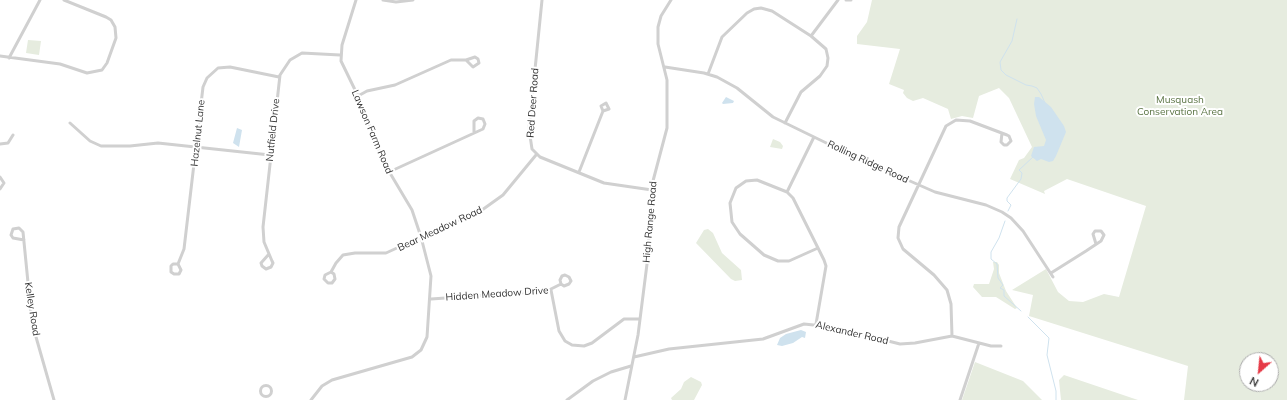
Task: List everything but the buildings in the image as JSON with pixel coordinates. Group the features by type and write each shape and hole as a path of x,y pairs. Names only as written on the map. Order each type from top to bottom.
{"street":[{"path":"9,58 40,0"},
{"path":"0,56 60,64 87,73 102,70 107,63 116,38 115,27 111,20 106,17 64,0"},
{"path":"340,55 356,0"},
{"path":"383,0 396,2 413,0"},
{"name":"Red Deer Road","path":"536,155 532,149 529,135 542,0"},
{"name":"High Range Road","path":"625,400 640,319 647,264 652,190 666,128 667,86 665,67 659,50 658,27 661,16 672,0"},
{"path":"811,36 838,0"},
{"path":"846,0 851,0"},
{"path":"708,74 722,37 746,13 754,9 761,8 772,11 811,36 826,49 828,58 827,66 820,76 800,92 785,123"},
{"name":"Nutfield Drive","path":"269,254 261,262 263,267 266,269 272,265 269,254 263,236 279,77 286,64 297,55 316,53 340,55"},
{"name":"Lawson Farm Road","path":"311,400 322,386 332,380 409,358 419,352 427,337 431,270 421,237 412,210 380,155 358,96 343,66 340,55"},
{"path":"358,96 370,90 395,86 448,60 466,60"},
{"name":"Hazelnut Lane","path":"178,264 184,249 203,88 207,78 214,71 230,67 279,77"},
{"name":"Rolling Ridge Road","path":"665,67 708,74 732,85 773,117 814,137 944,195 992,207 1006,215 1023,231 1053,277"},
{"path":"579,172 603,111"},
{"path":"389,172 474,133 484,127 485,123 483,119 478,118 474,121 474,133"},
{"path":"952,336 952,309 946,290 934,275 907,254 899,241 899,225 943,131 950,122 964,119 1002,133"},
{"path":"70,122 90,141 101,146 130,146 158,143 270,155"},
{"path":"0,144 8,143 13,135"},
{"path":"786,192 814,137"},
{"path":"536,155 609,184 652,190"},
{"name":"Bear Meadow Road","path":"331,272 343,255 355,253 386,253 458,220 472,217 501,197 536,155"},
{"path":"0,177 4,183 4,186 0,189"},
{"path":"816,324 826,272 825,263 818,248 793,198 786,192 757,180 741,184 735,190 730,203 734,227 743,238 764,255 778,261 794,260 818,248"},
{"path":"13,229 21,229 24,240 13,238 11,235 13,229"},
{"name":"Kelley Road","path":"24,240 32,324 54,400"},
{"path":"1051,273 1096,244"},
{"name":"Hidden Meadow Drive","path":"430,299 551,290 561,284"},
{"path":"551,290 559,331 565,341 572,345 584,346 592,343 624,319 640,319"},
{"name":"Alexander Road","path":"634,357 670,349 763,339 797,325 816,324 903,344 952,336 979,343 1001,346"},
{"path":"960,400 979,343"},
{"path":"567,400 605,375 619,368 631,366"}],"green space":[{"name":"Musquash Conservation Area","path":"872,0 1287,0 1287,400 1184,400 1188,366 1029,316 1033,295 1012,290 1046,269 1058,292 1069,301 1083,302 1104,294 1119,297 1146,206 1067,179 1044,191 1045,194 1010,179 1019,160 1024,158 1032,147 1009,98 999,88 979,96 973,118 962,116 951,119 948,109 923,98 913,101 907,98 903,93 904,90 889,84 900,49 857,44 857,36 867,22"},
{"path":"28,40 41,41 39,55 26,53"},
{"path":"773,139 780,142 783,146 782,149 770,147"},
{"path":"708,229 713,233 722,253 741,270 742,280 735,281 731,279 696,243 704,230"},
{"path":"993,262 997,262 999,265 999,273 1006,291 1017,308 1015,309 996,297 982,297 973,287 974,284 989,284 994,269"},
{"path":"975,362 1023,381 1042,400 962,400"},
{"path":"1064,375 1138,400 1061,400 1059,380"},
{"path":"691,377 701,382 702,385 694,400 672,400 671,398 681,389 684,382"}],"water":[{"path":"726,97 734,101 733,103 723,104 722,103"},
{"path":"1035,97 1039,97 1051,107 1064,126 1066,132 1056,156 1053,161 1049,162 1041,159 1037,161 1031,156 1034,147 1044,146 1046,140 1036,116 1034,104"},
{"path":"237,128 242,130 239,147 233,143"},
{"path":"801,330 806,332 805,338 802,337 793,343 782,346 777,345 780,338 786,334"}],"waterway":[{"path":"1017,19 1012,41 1000,62 1001,70 1006,75 1026,85 1037,88 1045,103"},
{"path":"1008,211 1011,205 1007,201 1007,198 1021,179 1022,173 1019,170 1033,157"},
{"path":"1005,221 999,238 991,252 991,259 997,264 998,278 1003,285 1000,288 1004,290 1004,296 1021,311"},
{"path":"1028,317 1049,338 1047,355 1056,391 1056,400"}]}
